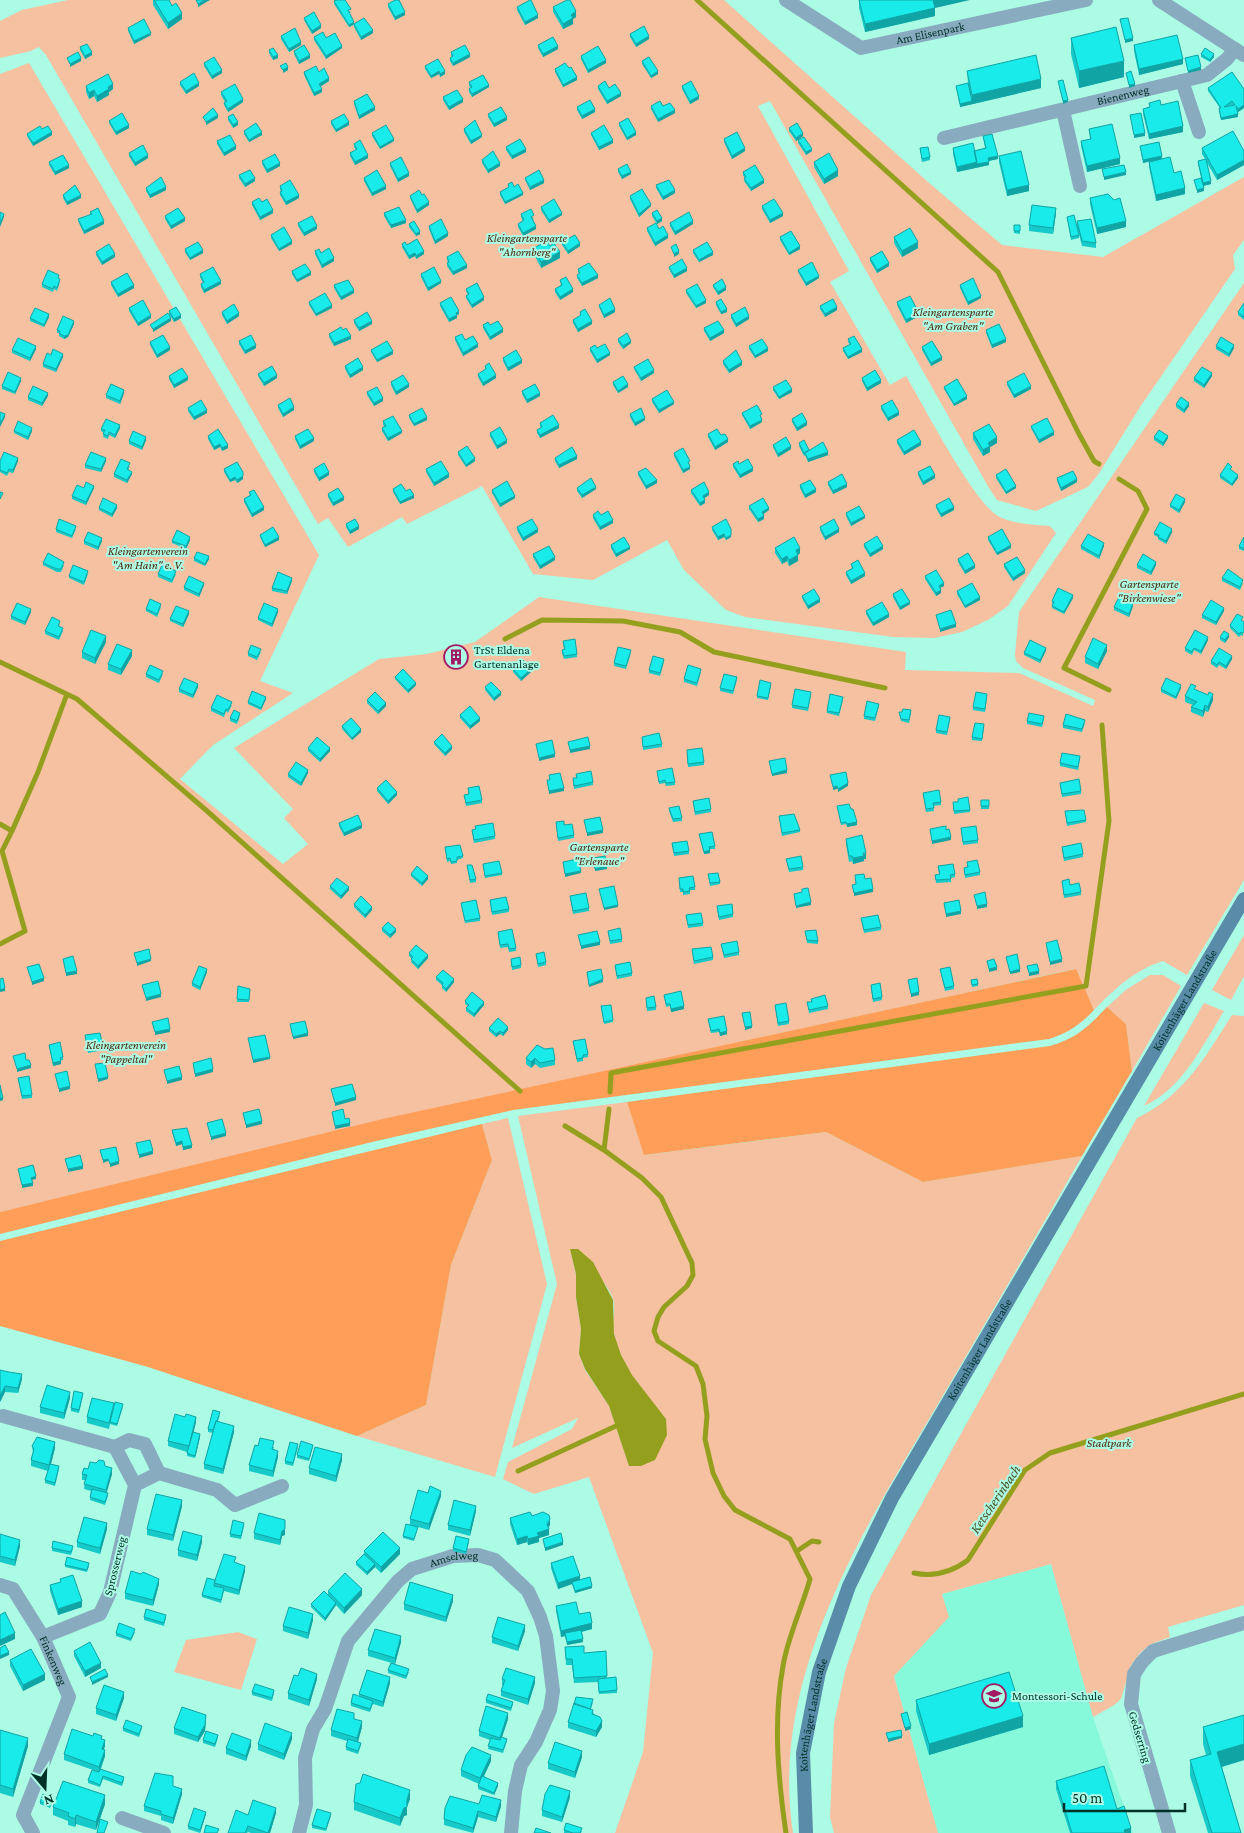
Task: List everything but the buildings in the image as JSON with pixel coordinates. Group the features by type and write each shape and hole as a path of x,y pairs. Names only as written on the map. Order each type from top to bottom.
{"main road":[{"name":"Koitenhäger Landstraße","path":"806,1833 803,1753 819,1672 849,1586 892,1498 1244,898"}],"street":[{"name":"Am Elisenpark","path":"786,0 861,48 1086,0"},
{"path":"1159,0 1240,52"},
{"name":"Bienenweg","path":"944,138 1207,75 1227,59 1240,52"},
{"path":"1182,81 1199,132"},
{"path":"1062,110 1080,186"},
{"path":"3,1416 115,1447 129,1440 145,1444 159,1473"},
{"path":"115,1447 135,1485 159,1473 217,1490 235,1505 282,1486"},
{"name":"Sprosserweg","path":"43,1637 100,1614 110,1592 135,1485"},
{"name":"Amselweg","path":"299,1833 306,1805 306,1758 313,1729 325,1709 348,1641 398,1581 412,1569 453,1556 478,1555 495,1560 528,1591 546,1636 553,1691 550,1710 536,1742 521,1765 515,1791 511,1833"},
{"name":"Finkenweg","path":"0,1586 13,1590 43,1637 69,1697 23,1816 33,1833"},
{"name":"Gedserring","path":"1169,1833 1131,1704 1134,1674 1153,1651 1244,1623"},
{"path":"122,1818 164,1833"}],"shaded area":[{"path":"1076,969 1094,1010 1073,1028 1049,1039 513,1110 372,1142 0,1234 0,1212 387,1118"},
{"path":"1107,1007 1126,1024 1132,1071 1082,1156 923,1182 826,1132 644,1155 627,1102 1050,1046 1082,1031"},
{"path":"482,1124 492,1160 451,1265 426,1405 357,1436 148,1367 0,1326 0,1241"},
{"path":"570,1249 578,1249 593,1262 613,1300 614,1334 621,1355 632,1375 666,1419 667,1435 655,1460 641,1466 629,1466 609,1406 585,1369 579,1354 581,1329 576,1297 576,1274"},
{"name":"Montessori-Schule","path":"1051,1564 1093,1717 1133,1833 938,1833 894,1676 948,1617 942,1594"}],"green space":[{"name":"Kleingartensparte \"Ahornberg\"","path":"68,0 724,0 928,182 1002,245 1103,257 1244,177 1244,240 1233,255 1235,269 1140,407 1098,475 1088,487 1036,511 997,500 770,101 758,106 849,271 830,282 890,385 906,376 962,473 987,507 1004,519 1023,524 1050,526 1056,533 1008,606 988,620 962,632 934,638 893,637 745,617 726,610 684,570 667,540 593,580 533,574 482,486 407,524 402,517 348,547 328,518 318,524 46,55 39,47 31,51 0,58 0,21 22,10"},
{"path":"29,63 319,555 260,681 293,693 213,745 180,779 283,864 308,844 284,818 293,809 234,748 379,659 427,654 475,642 539,597 906,652 905,670 1019,673 1093,706 1095,700 1023,668 1016,661 1019,612 1244,283 1244,880 1187,975 1163,961 1134,975 1094,1010 1075,969 525,1089 0,1212 0,74"},
{"path":"1244,935 1244,976 1231,1000 1212,990"},
{"path":"1150,975 1163,975 1181,986 1132,1071 1126,1024 1107,1007 1127,989"},
{"path":"1204,1003 1224,1011 1190,1065 1170,1089 1144,1106"},
{"name":"Stadtpark","path":"1232,1015 1244,1016 1244,1605 1168,1627 1170,1637 1151,1644 1140,1653 1131,1665 1121,1699 1093,1717 1051,1564 942,1594 949,1617 894,1676 938,1833 834,1833 830,1817 834,1723 846,1668 871,1595 1137,1118 1168,1099 1181,1087 1202,1060"},
{"path":"627,1102 645,1155 826,1132 923,1182 1082,1156 885,1494 856,1547 831,1602 810,1658 795,1715 789,1774 793,1833 615,1833 643,1752 653,1653 589,1477 534,1494 503,1479 508,1462 572,1429 578,1418 512,1448 557,1284 518,1116","holes":["570,1249 600,1278 610,1292 614,1303 614,1333 622,1357 634,1379 666,1419 629,1465 609,1406 585,1370 579,1354 581,1329 576,1297 576,1274"]},
{"path":"508,1118 547,1284 495,1477 357,1436 426,1405 451,1265 492,1160 482,1124"},
{"path":"238,1632 257,1639 241,1690 174,1672 186,1640"}],"waterway":[{"path":"697,0 998,272 1079,434 1094,461 1099,464"},
{"path":"1109,690 1064,668 1147,509 1138,491 1119,479"},
{"path":"505,639 542,620 623,621 680,632 714,652 885,688"},
{"path":"0,662 77,699 207,811 520,1091"},
{"path":"0,824 12,831 38,772 67,694"},
{"path":"610,1092 611,1073 1086,986 1109,821 1102,725"},
{"path":"0,944 25,931 2,851 12,831"},
{"path":"604,1150 609,1109"},
{"path":"565,1126 604,1150 642,1178 661,1197 692,1263 693,1275 687,1286 664,1307 658,1317 654,1331 658,1341 696,1366 703,1384 707,1416 705,1439 713,1473 724,1496 735,1510 790,1539 810,1579 788,1644 783,1666 778,1708 778,1750 786,1833"},
{"name":"Ketscherinbach","path":"914,1573 935,1574 955,1568 968,1560 1025,1470 1050,1453 1244,1394"},
{"path":"518,1471 616,1426"},
{"name":"Ketscherinbach","path":"797,1551 812,1541 819,1542"}],"place":[{"name":"TrSt Eldena Gartenanlage","path":"456,657"},
{"name":"Montessori-Schule","path":"994,1696"}],"park label":[{"name":"Kleingartensparte \"Am Graben\"","path":"953,319"},
{"name":"Kleingartenverein \"Am Hain\" e. V.","path":"148,558"},
{"name":"Gartensparte \"Birkenwiese\"","path":"1149,591"},
{"name":"Gartensparte \"Erlenaue\"","path":"599,854"},
{"name":"Kleingartenverein \"Pappeltal\"","path":"126,1052"}]}
